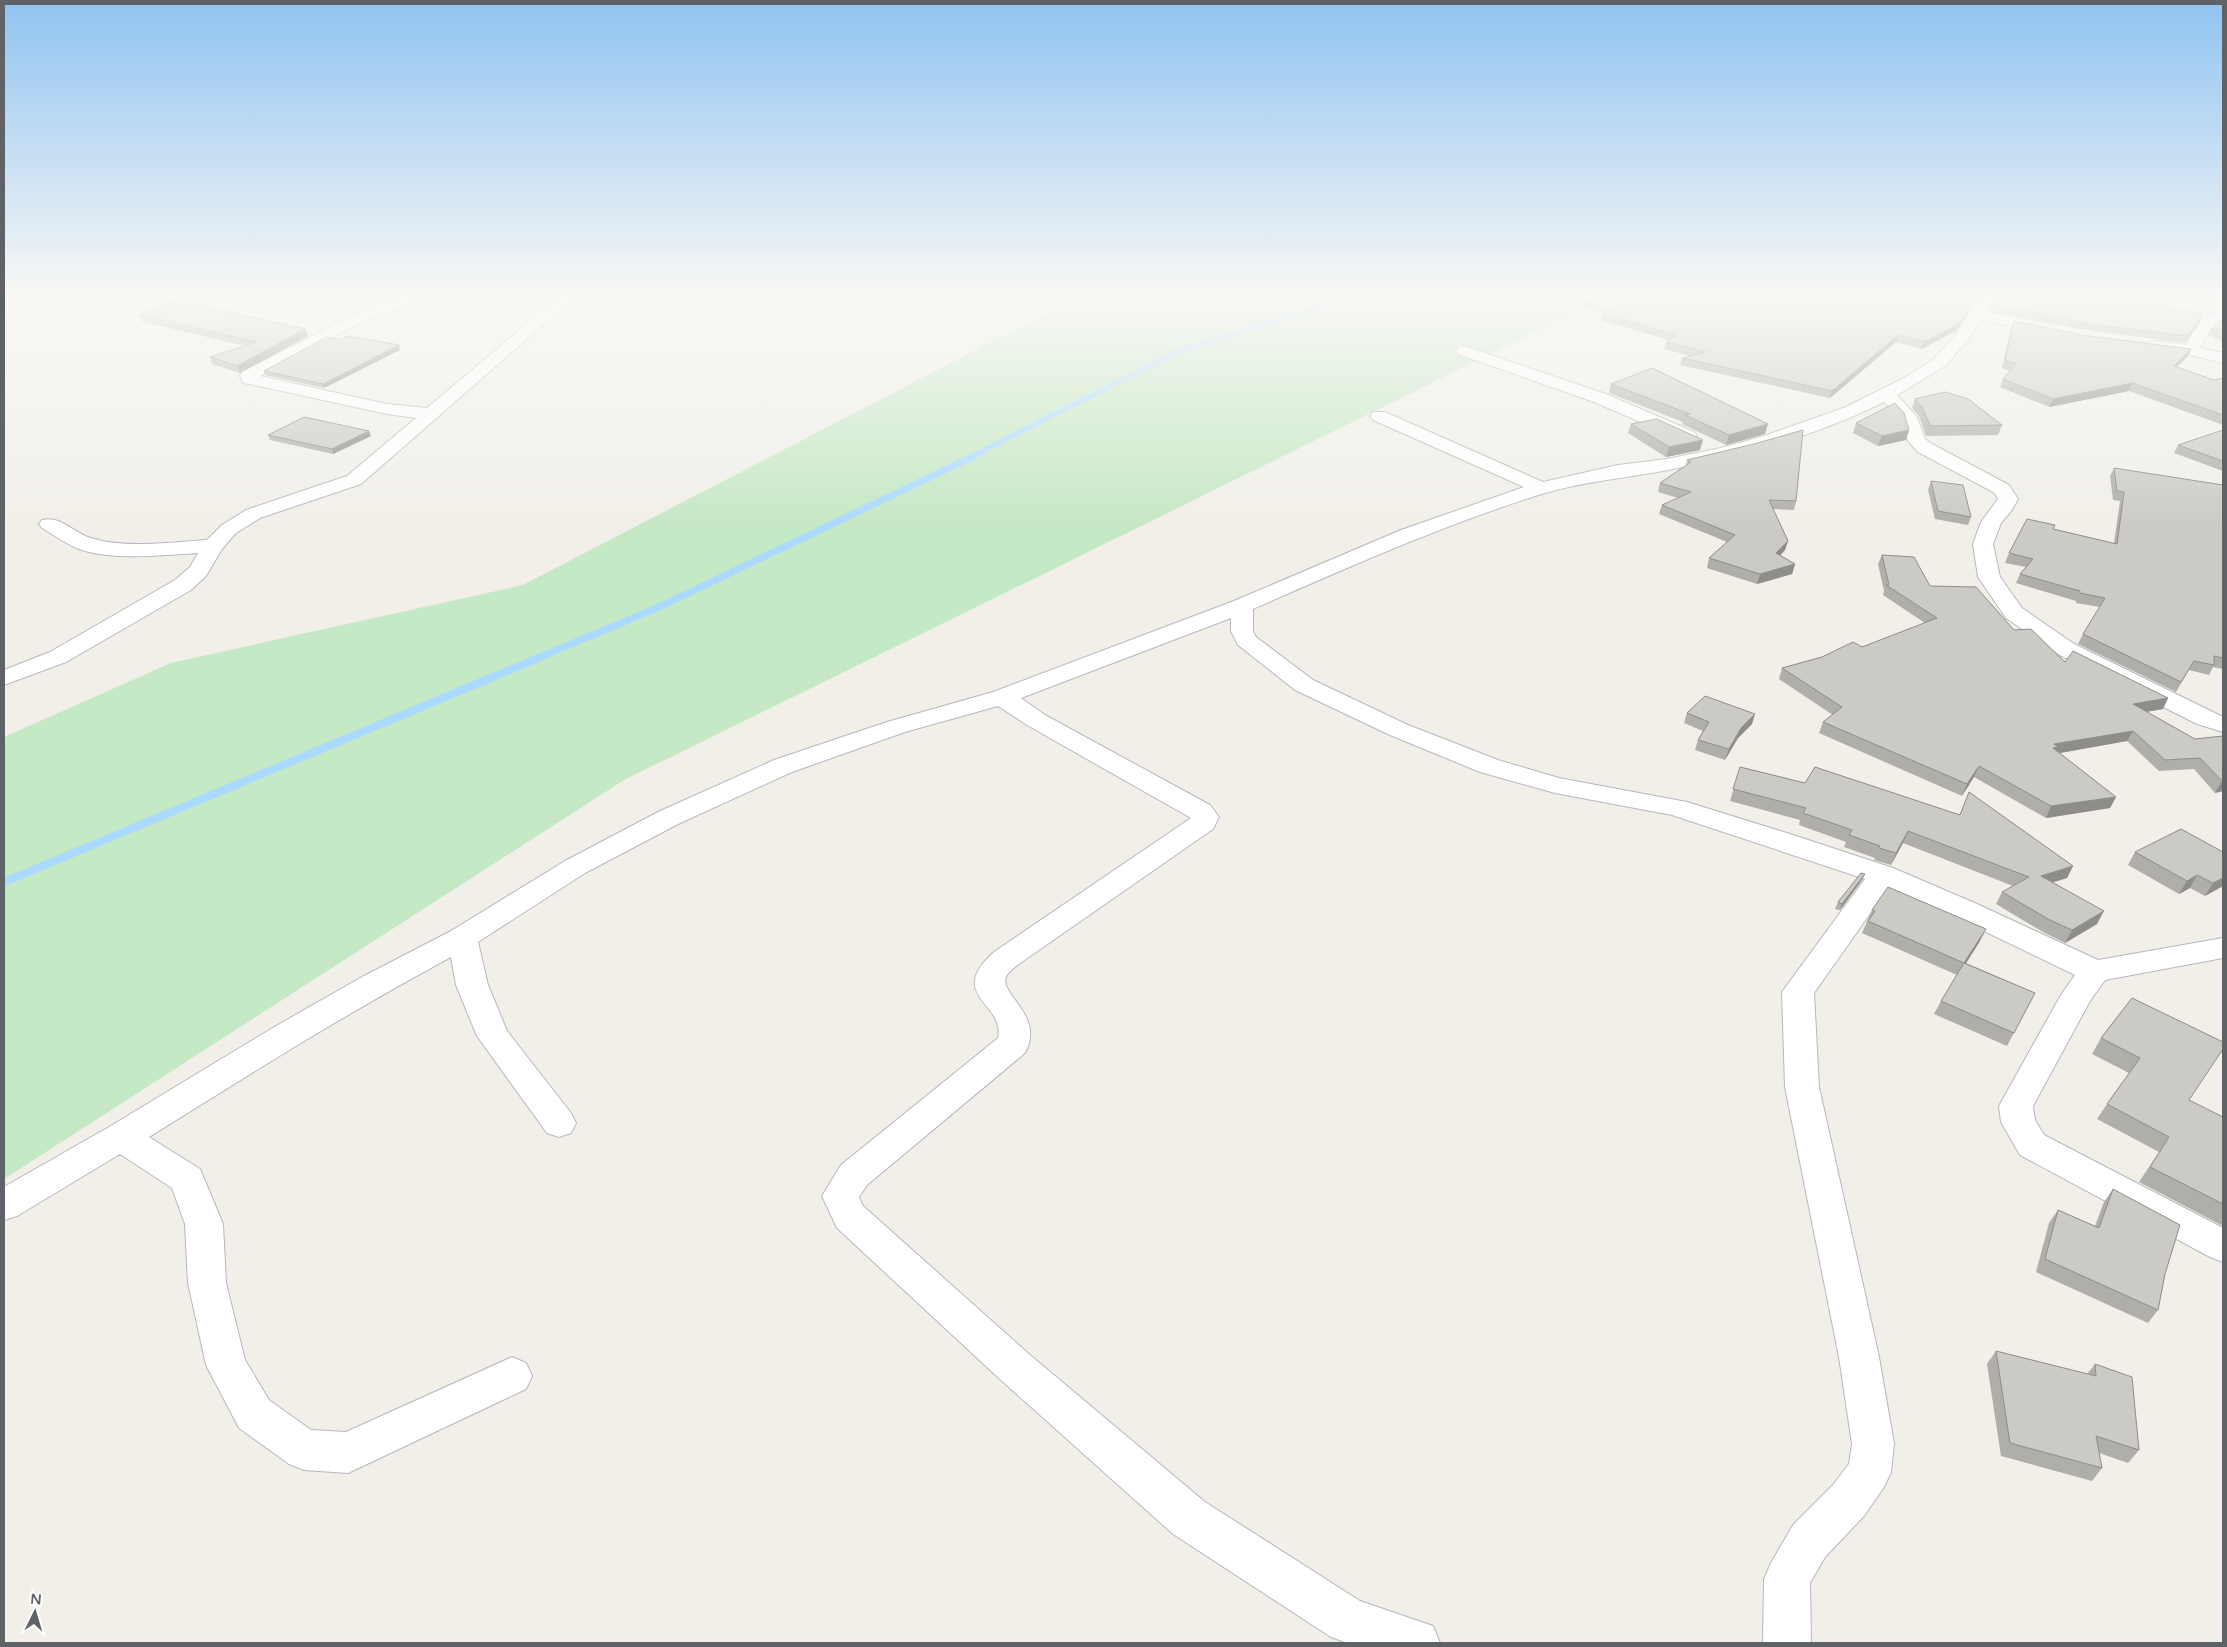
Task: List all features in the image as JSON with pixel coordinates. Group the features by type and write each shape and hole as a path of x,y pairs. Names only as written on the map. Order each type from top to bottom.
{"street":[{"path":"254,373 248,376 249,379 387,409 431,414"},
{"path":"4,678 58,656 183,585 198,571 214,546 229,529 253,514 354,480 479,373"},
{"path":"1527,373 1600,398 1654,420 1724,453"},
{"path":"4,1205 122,1137 296,1030 374,985 462,938 575,867 668,818 783,766 896,728 1002,697 1242,606 1408,534 1541,488 1618,471 1667,465 1724,453 1852,411 1887,394 1922,373"},
{"path":"1887,394 1911,421 1916,441 1925,448 2002,489 2008,499 2006,506 1991,522 1983,544 1989,577 2014,613 2066,649 2206,719 2223,725"},
{"path":"1379,416 1541,488"},
{"path":"49,524 86,544 129,550 214,546"},
{"path":"1242,606 1242,631 1246,640 1304,685 1399,730 1489,766 1555,784 1677,808 1883,876 1967,910 2095,971 2223,948"},
{"path":"1002,697 1036,720 1200,811 1205,817 1203,823 1005,959 992,974 990,988 1015,1025 1017,1035 1012,1044 854,1174 840,1196 850,1217 1016,1368 1189,1518 1348,1620 1416,1643"},
{"path":"1787,1643 1787,1579 1809,1541 1848,1501 1869,1472 1873,1444 1859,1357 1802,1087 1798,992 1883,876"},
{"path":"462,938 472,985 493,1036 559,1123"},
{"path":"2095,971 2077,995 2016,1106 2018,1122 2032,1145 2223,1246"},
{"path":"122,1137 187,1179 204,1224 207,1283 226,1364 254,1414 304,1450 348,1453 512,1376"}],"green space":[{"path":"932,373 1453,373 624,780 4,1179 4,737 171,663 523,585"}],"building":[{"path":"272,373 345,373 323,384"},
{"path":"1640,373 1662,373 1768,424 1729,435 1685,415 1690,414 1611,384"},
{"path":"1750,373 1853,373 1832,391"},
{"path":"2008,373 2194,373 2214,380 2223,378 2223,415 2132,383 2053,399 2003,379"},
{"path":"1945,392 1968,399 2002,425 1930,426 1922,407 1915,399"},
{"path":"1895,403 1904,413 1909,430 1882,436 1856,423"},
{"path":"304,417 369,431 332,449 268,435"},
{"path":"1657,419 1703,440 1669,447 1631,424"},
{"path":"1803,430 1796,501 1769,500 1788,541 1776,553 1795,564 1760,574 1709,558 1735,535 1662,505 1691,492 1660,483 1691,462 1687,460"},
{"path":"2223,430 2223,461 2178,445"},
{"path":"2114,468 2223,485 2223,658 2214,656 2214,665 2194,661 2181,682 2083,634 2105,598 2080,593 2080,591 2020,574 2033,559 2009,553 2027,519 2055,525 2053,529 2117,544 2124,492 2117,491"},
{"path":"1931,481 1963,485 1971,517 1938,511"},
{"path":"1882,555 1914,557 1930,586 1976,587 2014,630 2031,629 2065,662 2073,651 2168,698 2133,704 2195,739 2223,736 2223,781 2200,758 2165,760 2133,731 2054,744 2058,747 2053,748 2116,797 2051,806 1979,766 1967,784 1823,722 1842,707 1782,668 1822,657 1853,642 1862,647 1937,618 1886,585 1889,585"},
{"path":"1705,696 1755,714 1741,728 1729,749 1698,740 1709,722 1687,713"},
{"path":"1740,767 1805,783 1815,767 1960,815 1969,792 2073,866 2041,876 2104,911 2072,930 2050,920 2002,892 2029,877 1908,831 1896,853 1879,848 1880,846 1849,835 1852,830 1803,813 1806,808 1733,789"},
{"path":"2181,829 2223,852 2223,878 2213,883 2197,875 2187,881 2135,852"},
{"path":"1861,873 1865,874 1842,904 1838,902"},
{"path":"1888,887 1986,929 1964,963 1868,921 1875,911 1872,910"},
{"path":"1964,963 2035,993 2014,1033 1941,1001"},
{"path":"2132,998 2223,1042 2223,1049 2189,1100 2223,1117 2223,1204 2150,1167 2169,1137 2107,1104 2140,1058 2101,1038"},
{"path":"2113,1189 2180,1225 2165,1274 2158,1310 2045,1259 2058,1210 2099,1228"},
{"path":"1996,1351 2096,1376 2095,1364 2132,1377 2139,1450 2096,1436 2102,1468 2010,1443"}],"waterway":[{"path":"971,457 1135,373"},
{"path":"533,660 659,607 974,456"},
{"path":"4,882 536,659"}]}
